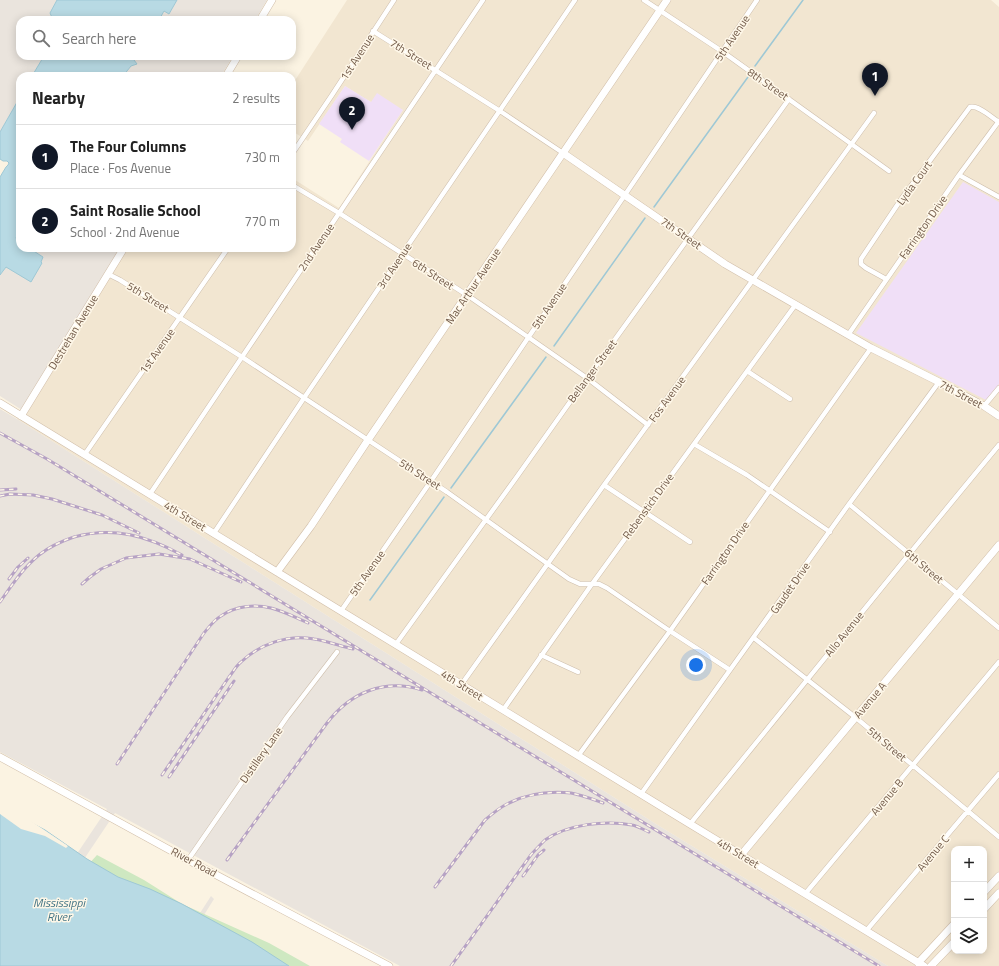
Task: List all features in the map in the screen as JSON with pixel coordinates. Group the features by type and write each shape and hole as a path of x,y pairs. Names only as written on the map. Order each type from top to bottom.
{"main road":[{"path":"262,16 272,0"},
{"name":"Mac Arthur Avenue","path":"277,572 311,526 466,295 668,0"},
{"path":"228,72 236,60"},
{"name":"7th Street","path":"563,153 725,264 871,348 939,382 984,406 999,416"},
{"name":"Destrehan Avenue","path":"21,416 122,252"},
{"name":"4th Street","path":"0,403 921,964"},
{"name":"Avenue A","path":"741,855 999,545"},
{"name":"River Road","path":"0,757 188,860 389,966"},
{"path":"987,889 999,876"},
{"path":"987,906 999,893"},
{"path":"921,964 951,928"},
{"path":"931,966 951,945"}],"street":[{"name":"1st Avenue","path":"296,148 394,0"},
{"name":"2nd Avenue","path":"150,494 483,0"},
{"name":"3rd Avenue","path":"214,533 575,0"},
{"name":"8th Street","path":"644,0 723,52 889,171"},
{"name":"5th Avenue","path":"341,611 431,481 757,0"},
{"name":"7th Street","path":"373,31 500,110 563,153"},
{"name":"Bellanger Street","path":"396,644 789,99"},
{"name":"Lydia Court","path":"886,279 866,268 861,264 861,259 902,198 970,107 974,106 980,109 999,122"},
{"name":"Fos Avenue","path":"461,684 874,113"},
{"name":"Farrington Drive","path":"848,335 959,175 999,122"},
{"path":"959,175 999,197"},
{"name":"6th Street","path":"296,187 339,213 466,295 587,378 648,425"},
{"name":"1st Avenue","path":"85,454 225,252"},
{"name":"5th Street","path":"108,274 120,280 242,357 431,481 569,579 580,584 599,584 607,588 730,670"},
{"name":"Rebenstich Drive","path":"503,710 592,584 796,304"},
{"name":"Farrington Drive","path":"578,756 670,631 871,348"},
{"path":"747,371 790,400"},
{"name":"Gaudet Drive","path":"641,794 849,504 939,382"},
{"path":"984,406 999,388"},
{"path":"694,444 747,475 830,532"},
{"name":"Allo Avenue","path":"690,824 999,445"},
{"path":"604,485 690,542"},
{"name":"6th Street","path":"849,504 999,628"},
{"name":"5th Street","path":"754,638 855,717 999,837"},
{"name":"Distillery Lane","path":"188,860 287,717 337,652"},
{"path":"541,655 578,672"},
{"name":"Avenue B","path":"805,894 999,662"},
{"name":"Avenue C","path":"866,931 999,774"}],"shaded area":[{"path":"0,0 59,0 50,13 51,16 16,16 16,60 42,60 34,72 16,72 16,104 0,132"},
{"path":"177,0 267,0 257,16 161,16 164,11 169,13"},
{"path":"347,0 991,0 999,7 999,966 888,966 656,824 17,419 118,252 296,252 296,181 339,208 403,110 371,102 345,86 308,141 296,134 296,79"},
{"path":"134,60 231,60 223,72 126,72 131,66 137,64"},
{"path":"345,86 371,102 377,93 403,110 369,161 340,142 342,139 319,124"},
{"path":"963,182 999,202 999,384 986,400 856,333"},
{"path":"35,252 118,252 22,410 0,396 0,275 6,267 42,263 43,257"},
{"path":"0,409 656,824 888,966 400,966 115,813 70,880 64,873 107,809 0,752"},
{"path":"211,896 214,899 189,939 182,941"}],"green space":[{"path":"97,855 144,880 182,904 269,943 310,966 273,966 86,867"}],"water":[{"path":"57,0 177,0 169,14 164,11 161,16 51,16 50,13"},
{"path":"42,60 134,60 137,64 131,66 126,72 34,72"},
{"path":"16,104 16,252 35,252 43,257 42,263 31,282 6,267 0,275 0,177 9,163 0,159 0,132"},
{"name":"Mississippi River","path":"0,806 45,830 87,859 118,877 150,889 182,904 252,942 289,966 0,966"}],"pier":[{"path":"0,804 22,815 68,846 66,848 45,836 21,829 0,814"}],"waterway":[{"path":"755,66 803,0"},
{"path":"654,207 748,77"},
{"path":"554,346 645,218"},
{"path":"451,488 546,357"},
{"path":"370,600 444,497"}],"railway":[{"path":"0,433 47,459 879,966"},
{"path":"0,490 16,489"},
{"path":"0,496 10,494 33,495 52,499 102,515 139,533"},
{"path":"0,602 18,577 33,560 51,547 74,537 103,532 130,535 143,538 169,548 182,555"},
{"path":"82,584 101,569 126,558 159,554 190,559 241,582"},
{"path":"9,579 18,567 28,558"},
{"path":"117,764 204,633 218,618 232,610 258,606 276,609 308,623"},
{"path":"162,775 236,667 257,650 266,645 284,639 294,638 314,639 353,649"},
{"path":"169,777 234,681"},
{"path":"227,860 336,712 357,696 381,687 408,687 422,690"},
{"path":"435,887 485,820 498,809 507,804 522,798 555,792 571,793 603,803"},
{"path":"451,966 530,856 545,840 565,830 599,823 632,825 649,832"},
{"path":"523,876 538,855 544,850"}],"place":[{"name":"The Four Columns","path":"875,96"},
{"name":"Saint Rosalie School","path":"352,130"}]}
